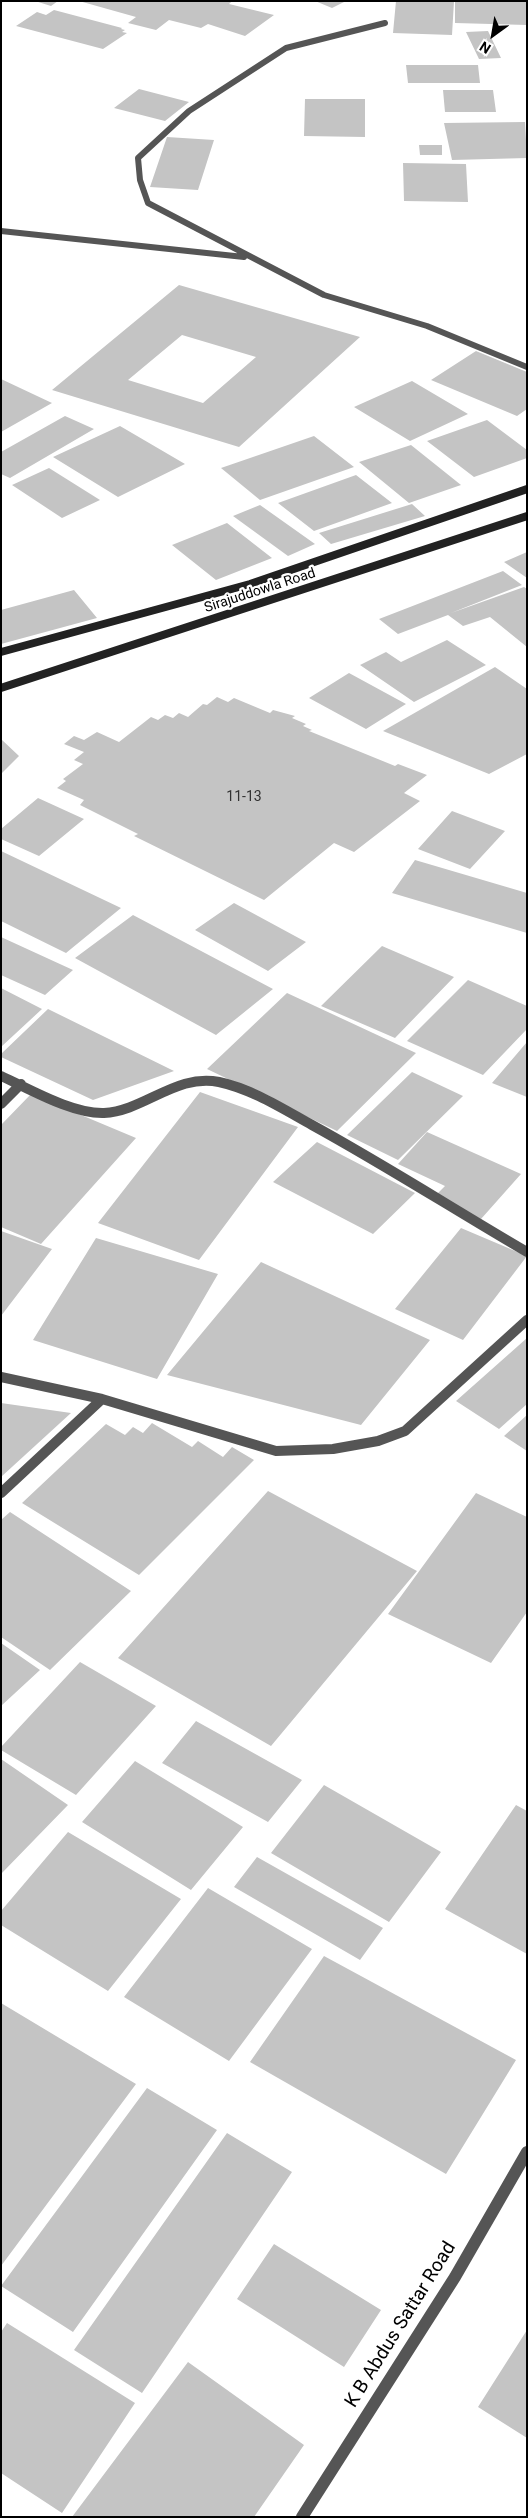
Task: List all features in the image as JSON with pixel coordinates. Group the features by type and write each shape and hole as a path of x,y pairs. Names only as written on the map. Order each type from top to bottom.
{"main road":[{"name":"Sirajuddowla Road","path":"1,652 250,584 527,489"},
{"name":"Sirajuddowla Road","path":"1,688 52,673 527,516"}],"street":[{"path":"385,23 286,48 189,111 138,158 140,180 148,203 324,295 427,326 527,367"},
{"path":"1,231 250,258"},
{"path":"1,1076 80,1109 103,1114 196,1081 218,1081 243,1090 361,1152 446,1206 527,1252"},
{"path":"1,1104 21,1084"},
{"path":"1,1377 102,1399 175,1419 276,1451 333,1449 369,1443 405,1431 527,1320"},
{"path":"1,1493 102,1399"},
{"name":"K B Abdus Sattar Road","path":"302,2517 455,2277 527,2152"}],"building":[{"path":"35,1 58,1 51,6"},
{"path":"79,1 232,1 229,4 274,15 245,36 208,24 201,28 169,20 156,30 128,23 136,17"},
{"path":"315,1 346,1 332,8"},
{"path":"396,1 454,1 452,35 393,33"},
{"path":"455,1 527,1 527,25 455,23"},
{"path":"54,10 122,28 125,30 122,32 127,33 103,49 16,26 37,12 46,15"},
{"path":"488,31 501,58 479,59 466,32"},
{"path":"406,65 478,65 480,83 408,83"},
{"path":"139,89 189,102 165,121 114,108"},
{"path":"443,90 493,90 496,112 445,112"},
{"path":"305,99 365,99 365,137 304,136"},
{"path":"525,122 527,158 452,160 444,123"},
{"path":"167,137 214,140 198,190 150,187"},
{"path":"419,145 442,145 442,155 420,155"},
{"path":"403,163 466,164 468,202 404,201"},
{"path":"179,285 360,337 239,447 52,390","holes":["182,335 256,357 203,403 128,380"]},
{"path":"476,351 527,372 527,409 517,416 431,380"},
{"path":"1,379 52,403 1,432"},
{"path":"412,381 468,414 410,441 354,407"},
{"path":"65,416 94,429 10,478 1,474 1,452"},
{"path":"487,420 527,450 527,458 474,477 427,441"},
{"path":"120,426 185,464 118,497 53,457"},
{"path":"314,436 354,467 260,500 221,468"},
{"path":"411,445 461,485 409,503 359,462"},
{"path":"49,468 100,500 62,518 12,485"},
{"path":"356,475 392,503 314,531 278,503"},
{"path":"412,504 425,516 331,544 319,533"},
{"path":"260,505 315,544 288,556 233,516"},
{"path":"227,523 272,558 216,580 172,545"},
{"path":"527,552 527,578 504,562"},
{"path":"503,571 522,585 451,613 524,587 527,589 527,647 490,617 463,626 448,615 398,634 379,619"},
{"path":"74,590 97,618 1,644 1,610"},
{"path":"447,640 486,665 414,702 360,665 386,652 401,662"},
{"path":"495,667 527,689 527,754 489,774 383,731"},
{"path":"349,673 406,704 366,729 309,698"},
{"path":"217,697 228,702 234,698 270,713 273,710 295,716 292,718 306,724 303,726 312,730 309,731 395,766 398,764 427,775 404,793 420,801 354,852 334,843 264,900 134,836 138,834 80,805 84,800 57,788 66,781 63,779 83,764 74,760 84,752 64,744 74,736 84,740 97,732 119,742 151,717 158,720 165,715 173,718 179,713 188,717 203,704 207,705"},
{"path":"1,739 19,756 1,774"},
{"path":"38,798 84,819 39,856 1,839 1,829"},
{"path":"452,811 505,831 470,869 418,849"},
{"path":"1,851 121,908 66,953 1,921"},
{"path":"415,860 527,893 527,933 392,893"},
{"path":"234,903 306,942 268,971 195,930"},
{"path":"133,915 273,989 216,1035 75,958"},
{"path":"1,937 73,970 45,995 1,975"},
{"path":"382,946 454,977 395,1038 321,1006"},
{"path":"468,980 527,1006 527,1029 483,1075 407,1041"},
{"path":"1,988 42,1009 1,1047"},
{"path":"287,993 416,1053 337,1131 207,1069"},
{"path":"48,1009 174,1071 93,1100 1,1057 1,1054"},
{"path":"527,1042 527,1097 492,1083"},
{"path":"412,1072 463,1096 398,1160 347,1135"},
{"path":"200,1092 298,1127 199,1260 98,1223"},
{"path":"31,1094 136,1138 41,1244 1,1227 1,1125"},
{"path":"427,1132 521,1174 481,1219 434,1197 445,1186 398,1164"},
{"path":"317,1142 415,1193 373,1234 273,1182"},
{"path":"461,1228 527,1256 463,1340 395,1309"},
{"path":"1,1231 52,1249 1,1316"},
{"path":"96,1238 218,1274 157,1379 33,1340"},
{"path":"261,1262 430,1340 361,1425 167,1375"},
{"path":"527,1338 527,1404 499,1429 456,1401"},
{"path":"1,1403 71,1413 1,1477"},
{"path":"527,1415 527,1451 504,1436"},
{"path":"152,1423 192,1447 198,1441 223,1457 232,1447 254,1460 139,1575 22,1503 106,1424 125,1435 133,1427 143,1433"},
{"path":"268,1491 417,1571 271,1746 118,1658"},
{"path":"476,1493 527,1517 527,1612 491,1663 388,1614"},
{"path":"10,1512 131,1591 50,1670 1,1637 1,1520"},
{"path":"1,1643 40,1670 1,1706"},
{"path":"80,1662 156,1706 76,1795 1,1750 1,1747"},
{"path":"196,1721 302,1780 268,1822 162,1763"},
{"path":"1,1759 68,1805 1,1874"},
{"path":"135,1761 243,1827 191,1890 82,1822"},
{"path":"324,1785 441,1852 389,1922 271,1853"},
{"path":"516,1805 527,1811 527,1954 445,1909"},
{"path":"68,1832 181,1899 108,1991 1,1925 1,1911"},
{"path":"257,1857 383,1928 360,1960 234,1887"},
{"path":"208,1888 312,1949 229,2061 124,1997"},
{"path":"324,1956 516,2060 446,2174 250,2062"},
{"path":"1,2003 136,2084 1,2266"},
{"path":"147,2088 217,2130 73,2332 1,2286"},
{"path":"227,2133 292,2172 142,2393 74,2350"},
{"path":"274,2244 381,2310 344,2367 237,2299"},
{"path":"7,2323 135,2403 62,2513 1,2473 1,2332"},
{"path":"527,2330 527,2438 478,2407"},
{"path":"188,2362 304,2445 254,2517 72,2517"}]}
